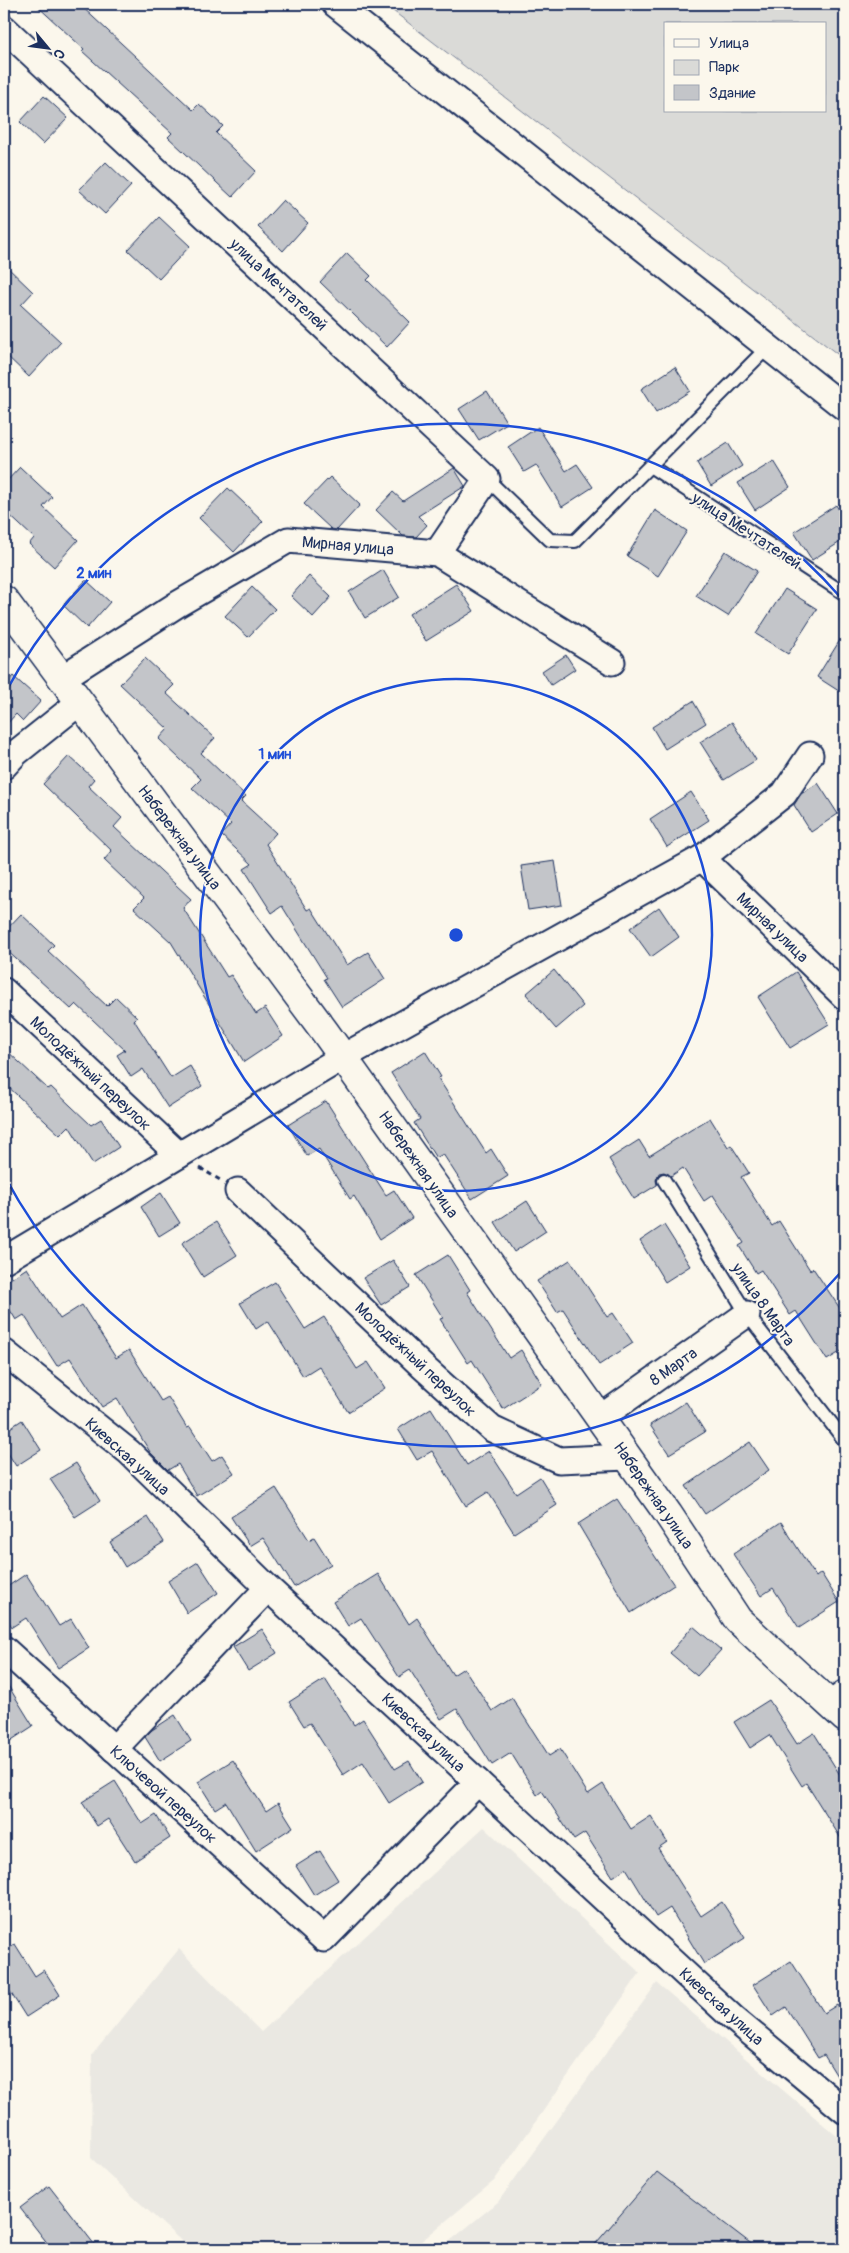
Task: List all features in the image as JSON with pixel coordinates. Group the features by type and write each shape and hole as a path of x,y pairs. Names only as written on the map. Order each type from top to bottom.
{"street":[{"path":"335,4 845,408"},
{"name":"улица Мечтателей","path":"4,28 487,479"},
{"path":"437,553 487,479"},
{"name":"Мирная улица","path":"62,678 178,604 288,540 437,553 612,662"},
{"name":"Набережная улица","path":"4,600 343,1057 668,1514 738,1620 840,1705"},
{"path":"4,766 16,753 80,702"},
{"path":"4,1260 343,1057 702,858 784,794 810,755"},
{"name":"Мирная улица","path":"702,858 845,997"},
{"name":"Молодёжный переулок","path":"4,991 179,1155"},
{"name":"Молодёжный переулок","path":"238,1191 423,1367 492,1429 559,1460 627,1457"},
{"name":"8 Марта","path":"600,1418 747,1314"},
{"name":"Киевская улица","path":"4,1352 129,1452 268,1588 733,2018 845,2112"},
{"path":"114,1749 268,1588"},
{"name":"Ключевой переулок","path":"4,1649 324,1939 478,1782"}],"lane":[{"path":"487,479 550,540 575,541 768,347"},
{"name":"улица Мечтателей","path":"650,466 845,594"},
{"name":"улица 8 Марта","path":"664,1180 747,1314 845,1441"}],"path":[{"path":"179,1155 238,1191"}],"shaded area":[{"path":"484,1827 640,1973 494,2181 412,2249 190,2249 91,2158 92,2055 179,1949 261,2032"},
{"path":"657,1983 845,2143 845,2249 440,2249 498,2202"}],"green space":[{"path":"384,4 845,4 845,360"}],"building":[{"path":"35,4 79,4 193,110 199,104 223,126 216,133 256,171 232,197 168,137 172,133 82,51 84,49"},
{"path":"44,96 68,118 43,144 20,122"},
{"path":"106,162 131,186 105,214 79,190"},
{"path":"283,200 308,223 283,251 258,227"},
{"path":"159,217 190,246 159,279 128,250"},
{"path":"347,253 371,276 367,280 410,322 387,347 320,282"},
{"path":"4,264 33,292 21,305 61,342 29,377 4,353"},
{"path":"675,367 690,391 656,413 641,389"},
{"path":"487,391 507,423 479,440 459,409"},
{"path":"538,427 566,471 577,464 593,487 562,507 536,465 524,472 508,447"},
{"path":"728,443 742,466 711,486 697,463"},
{"path":"774,461 790,487 755,510 738,483"},
{"path":"20,467 52,497 43,507 78,540 54,567 29,544 34,538 4,510 4,484"},
{"path":"454,468 465,486 418,516 427,525 416,537 403,536 376,510 393,492 403,501"},
{"path":"330,477 360,505 337,530 331,529 304,504"},
{"path":"228,488 263,521 234,552 199,518"},
{"path":"836,505 845,520 845,539 812,560 794,532"},
{"path":"655,510 687,531 658,576 627,556"},
{"path":"725,551 757,571 728,616 696,596"},
{"path":"383,570 399,597 365,618 349,592"},
{"path":"309,576 331,597 313,617 291,596"},
{"path":"86,580 110,602 87,628 63,605"},
{"path":"456,584 474,611 426,641 409,614"},
{"path":"252,587 275,609 248,637 225,616"},
{"path":"785,589 817,609 788,654 756,634"},
{"path":"845,632 845,695 817,677"},
{"path":"566,655 575,669 551,685 542,671"},
{"path":"145,658 174,685 166,693 215,738 201,753 246,796 241,801 276,833 266,844 307,910 311,908 347,965 368,952 385,979 342,1007 324,979 327,978 282,906 272,913 244,869 252,864 221,835 231,824 192,788 201,779 159,739 168,729 120,684"},
{"path":"13,676 41,701 23,721 16,714 4,727 4,686"},
{"path":"693,701 706,723 665,749 652,727"},
{"path":"732,722 756,760 724,780 700,742"},
{"path":"69,756 94,779 88,786 122,818 114,827 191,899 183,908 227,977 231,975 256,1014 265,1008 283,1036 244,1062 171,942 134,908 144,898 104,860 112,851 43,784"},
{"path":"818,783 838,814 811,832 794,805 801,794"},
{"path":"691,792 709,820 667,847 650,819"},
{"path":"555,861 562,905 528,910 521,866"},
{"path":"659,907 679,937 651,957 630,928"},
{"path":"21,914 54,945 48,951 107,1006 116,997 137,1017 134,1020 171,1078 190,1066 202,1086 168,1108 143,1069 131,1077 117,1055 125,1050 76,1004 71,1009 4,948 4,932"},
{"path":"554,970 583,1006 556,1029 526,994"},
{"path":"796,972 829,1024 790,1048 758,997"},
{"path":"4,1048 48,1089 51,1087 91,1125 101,1119 119,1147 93,1164 69,1126 60,1135 4,1083"},
{"path":"425,1051 441,1077 438,1078 486,1153 491,1149 508,1176 472,1199 443,1154 436,1158 414,1123 420,1119 391,1073"},
{"path":"326,1101 386,1195 394,1190 412,1218 380,1239 354,1196 350,1199 319,1149 307,1156 288,1125"},
{"path":"710,1118 728,1147 731,1145 749,1173 741,1177 772,1226 779,1221 810,1270 813,1268 845,1316 845,1349 827,1360 796,1311 790,1315 761,1270 756,1273 739,1246 744,1243 713,1195 704,1201 683,1168 671,1176 664,1172 659,1173 656,1180 657,1185 634,1199 609,1159 639,1140 649,1156"},
{"path":"161,1193 180,1223 159,1236 141,1207"},
{"path":"527,1201 546,1231 514,1252 495,1222"},
{"path":"216,1222 237,1255 203,1277 182,1243"},
{"path":"664,1225 690,1266 665,1282 640,1241"},
{"path":"448,1255 470,1290 467,1292 509,1358 521,1350 542,1384 503,1409 472,1360 468,1363 440,1319 443,1318 416,1275"},
{"path":"393,1260 410,1287 381,1305 363,1278"},
{"path":"570,1260 607,1317 613,1313 633,1343 599,1365 563,1309 557,1312 537,1281"},
{"path":"27,1268 60,1319 82,1305 116,1358 129,1350 161,1401 168,1397 187,1428 190,1427 212,1461 222,1455 234,1473 197,1496 178,1464 168,1470 150,1452 117,1398 102,1407 70,1358 57,1366 24,1315 16,1320 4,1300 4,1283"},
{"path":"275,1282 305,1329 324,1317 357,1369 368,1362 385,1388 348,1412 319,1366 303,1376 268,1321 256,1329 240,1303"},
{"path":"686,1402 705,1432 669,1454 650,1425"},
{"path":"431,1408 467,1465 489,1451 516,1493 540,1477 557,1505 514,1533 488,1492 466,1506 432,1451 417,1460 398,1429"},
{"path":"22,1420 41,1450 16,1466 4,1447 4,1432"},
{"path":"750,1442 769,1470 705,1514 686,1486"},
{"path":"76,1463 100,1501 75,1517 50,1479"},
{"path":"276,1488 309,1540 314,1537 331,1564 294,1587 263,1538 250,1546 231,1517"},
{"path":"617,1499 674,1585 631,1613 578,1524"},
{"path":"148,1517 164,1542 125,1567 110,1542"},
{"path":"781,1522 816,1577 821,1573 839,1602 799,1628 773,1588 761,1596 733,1554"},
{"path":"198,1562 218,1593 187,1613 168,1581"},
{"path":"26,1574 59,1626 71,1619 89,1648 58,1668 26,1618 12,1627 4,1614 4,1589"},
{"path":"378,1574 409,1624 417,1618 453,1675 464,1668 492,1711 512,1698 549,1756 560,1749 588,1794 603,1784 631,1829 651,1816 667,1842 658,1848 701,1916 722,1902 745,1938 704,1964 670,1908 656,1917 626,1868 613,1877 585,1833 574,1840 542,1791 537,1795 511,1753 492,1765 457,1709 441,1719 410,1670 399,1677 361,1618 348,1626 333,1602"},
{"path":"693,1626 721,1650 697,1676 670,1653"},
{"path":"262,1629 277,1653 248,1671 233,1647"},
{"path":"4,1679 33,1726 4,1745"},
{"path":"325,1679 354,1725 363,1719 395,1769 409,1761 422,1782 389,1803 363,1762 343,1775 310,1723 304,1726 289,1702"},
{"path":"769,1700 797,1744 814,1733 845,1783 845,1845 806,1783 802,1786 770,1735 750,1748 734,1722"},
{"path":"175,1715 191,1741 160,1761 145,1737 152,1730"},
{"path":"233,1760 266,1811 278,1803 293,1827 256,1851 226,1802 215,1809 198,1782"},
{"path":"115,1781 142,1824 156,1815 170,1838 135,1861 108,1819 97,1826 82,1802"},
{"path":"320,1851 338,1880 314,1895 296,1866"},
{"path":"15,1944 35,1976 44,1970 60,1995 26,2017 4,1982 4,1951"},
{"path":"791,1961 824,2013 837,2005 845,2017 845,2089 824,2055 818,2058 786,2007 773,2016 753,1985"},
{"path":"657,2172 758,2249 591,2249"},
{"path":"49,2186 98,2249 52,2249 20,2208"}]}
